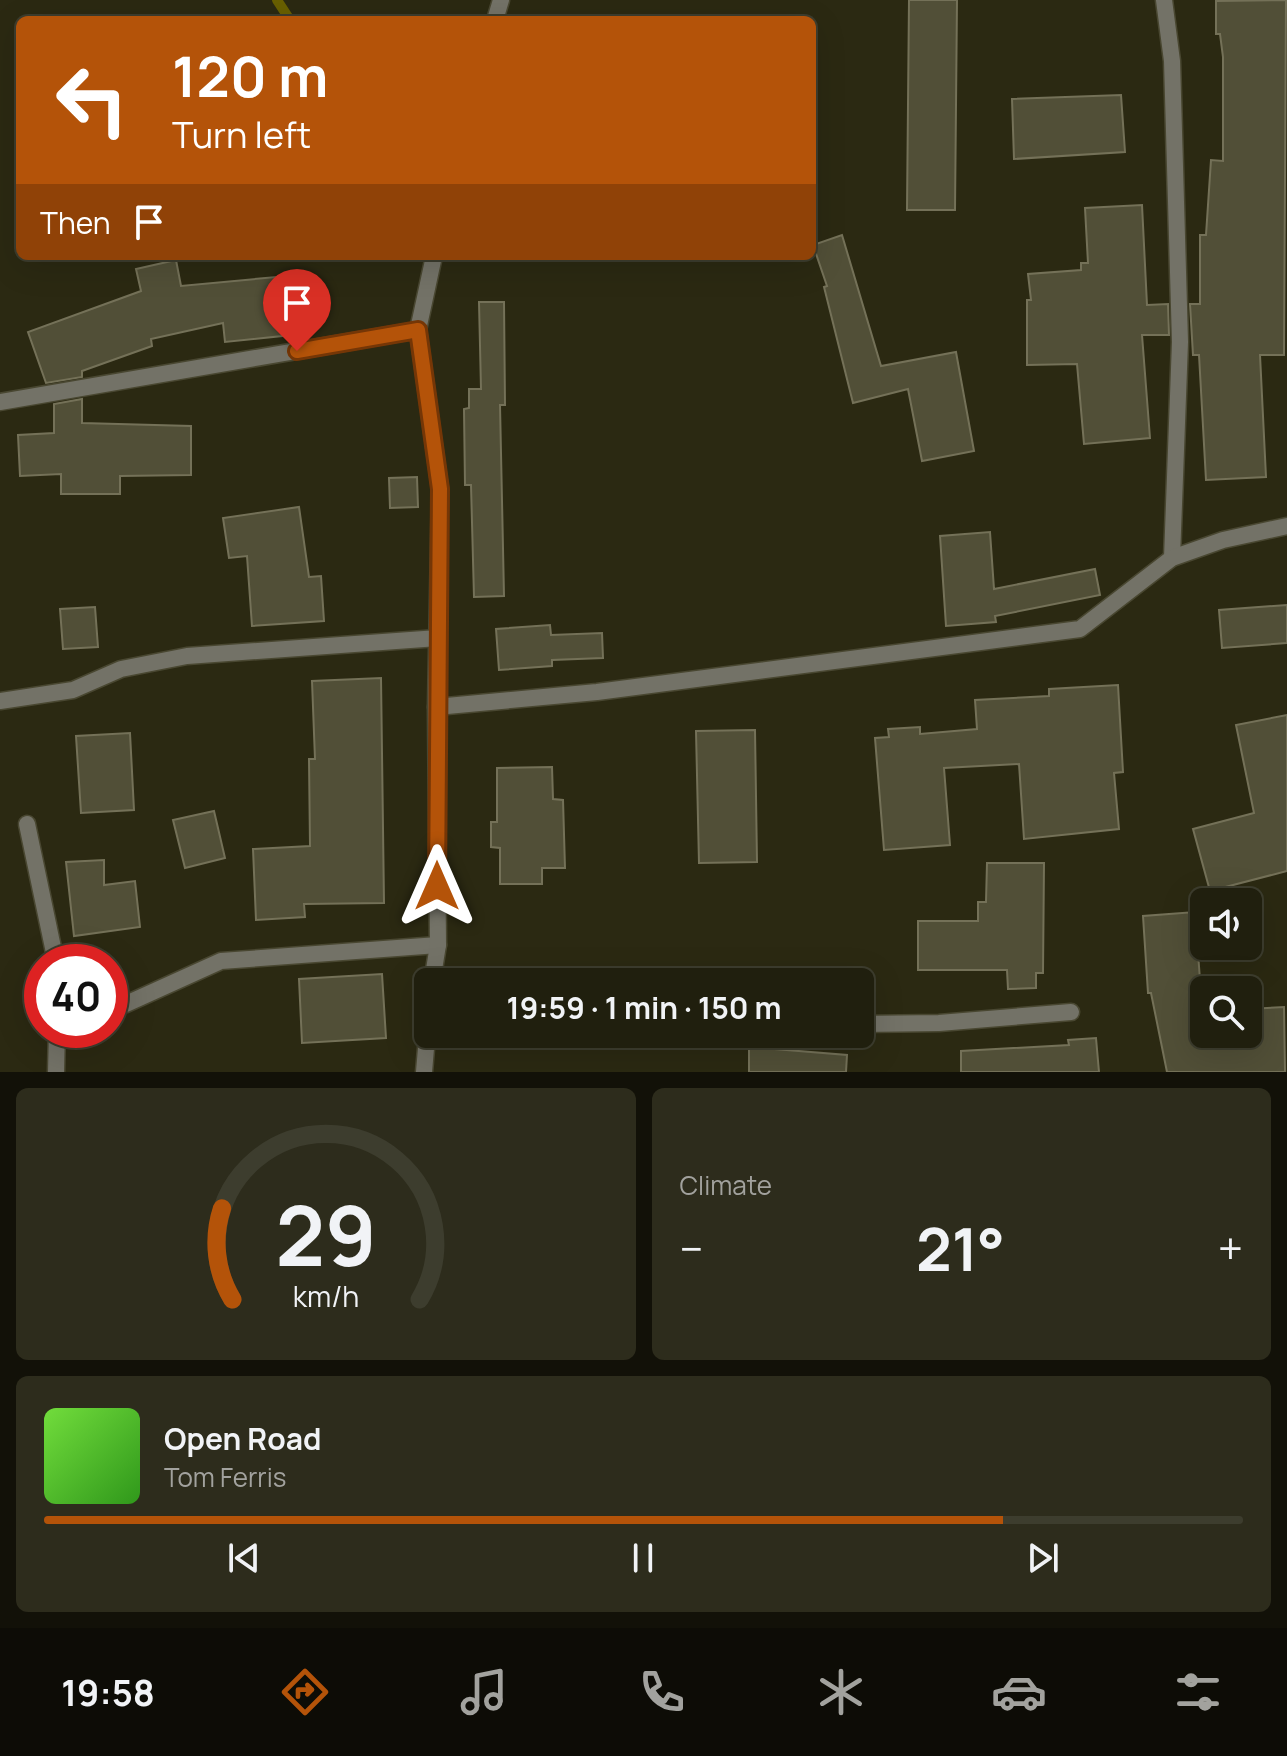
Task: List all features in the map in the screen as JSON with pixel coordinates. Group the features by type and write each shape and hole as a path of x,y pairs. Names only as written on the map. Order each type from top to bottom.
{"street":[{"path":"1164,0 1172,61 1180,342 1172,558"},
{"path":"433,260 418,330 440,489 436,707 438,945 434,968"},
{"path":"0,402 418,330"},
{"path":"436,707 597,692 1080,629 1172,558 1223,540 1287,526"},
{"path":"0,701 73,690 121,669 187,656 438,638"},
{"path":"27,824 52,944"},
{"path":"128,1003 221,961 438,945"},
{"path":"874,1024 939,1023 1071,1012"},
{"path":"56,1072 57,1048"},
{"path":"424,1072 426,1048"}],"building":[{"path":"909,0 957,0 955,210 907,210"},
{"path":"1286,0 1284,355 1260,355 1266,477 1206,480 1199,355 1193,355 1190,304 1200,304 1200,235 1206,235 1211,160 1223,161 1223,57 1220,34 1216,34 1216,1"},
{"path":"1121,95 1125,152 1014,159 1012,99"},
{"path":"1142,205 1147,305 1168,304 1169,335 1142,335 1150,438 1084,444 1077,364 1027,365 1027,300 1031,300 1028,274 1081,270 1081,263 1088,263 1085,208"},
{"path":"842,235 881,366 956,352 974,451 922,461 908,389 853,403 816,244"},
{"path":"176,260 181,286 276,277 282,336 225,342 223,323 151,339 152,346 82,371 82,377 46,383 28,332 141,291 136,269"},
{"path":"479,302 504,302 505,405 500,405 504,596 474,597 471,485 465,485 464,409 469,408 469,389 481,389"},
{"path":"82,399 82,423 191,426 191,475 120,476 120,494 61,494 61,474 20,476 18,435 54,433 54,404"},
{"path":"417,477 418,507 390,508 389,478"},
{"path":"299,507 309,577 321,576 324,621 252,626 247,556 229,558 223,518"},
{"path":"990,532 994,589 1095,569 1100,595 995,616 996,622 946,626 940,536"},
{"path":"1287,605 1287,643 1222,648 1219,610"},
{"path":"95,607 98,647 63,649 60,609"},
{"path":"550,625 551,635 602,633 603,658 552,660 552,666 499,670 496,629"},
{"path":"381,678 384,903 304,904 305,917 256,920 253,849 310,846 309,759 315,759 312,681"},
{"path":"1118,685 1123,772 1114,773 1119,829 1024,839 1019,764 944,768 950,845 884,850 875,738 889,737 888,729 920,727 920,734 977,729 975,700 1049,696 1049,689"},
{"path":"1287,715 1287,871 1222,888 1209,888 1193,829 1254,813 1236,725"},
{"path":"755,730 757,862 699,863 696,731"},
{"path":"130,733 134,810 81,813 76,736"},
{"path":"552,767 553,799 563,800 565,868 542,868 542,884 500,884 500,848 491,847 491,822 497,822 497,768"},
{"path":"214,811 225,858 185,868 173,820"},
{"path":"104,860 104,885 135,881 140,927 74,936 66,862"},
{"path":"987,863 1044,863 1043,973 1036,973 1036,988 1008,989 1007,970 918,970 918,921 978,921 978,902 986,902"},
{"path":"1190,912 1190,960 1199,960 1200,976 1190,976 1190,1048 1262,1048 1262,1008 1284,1007 1285,1072 1167,1072 1151,993 1148,993 1143,916"},
{"path":"382,974 386,1038 302,1043 299,979"},
{"path":"1096,1038 1099,1072 961,1072 961,1051 1069,1045 1068,1040"},
{"path":"749,1048 847,1055 846,1072 749,1072"}],"waterway":[{"path":"277,0 287,16"}],"route":[{"path":"297,351 418,330 440,489 437,886"}]}
